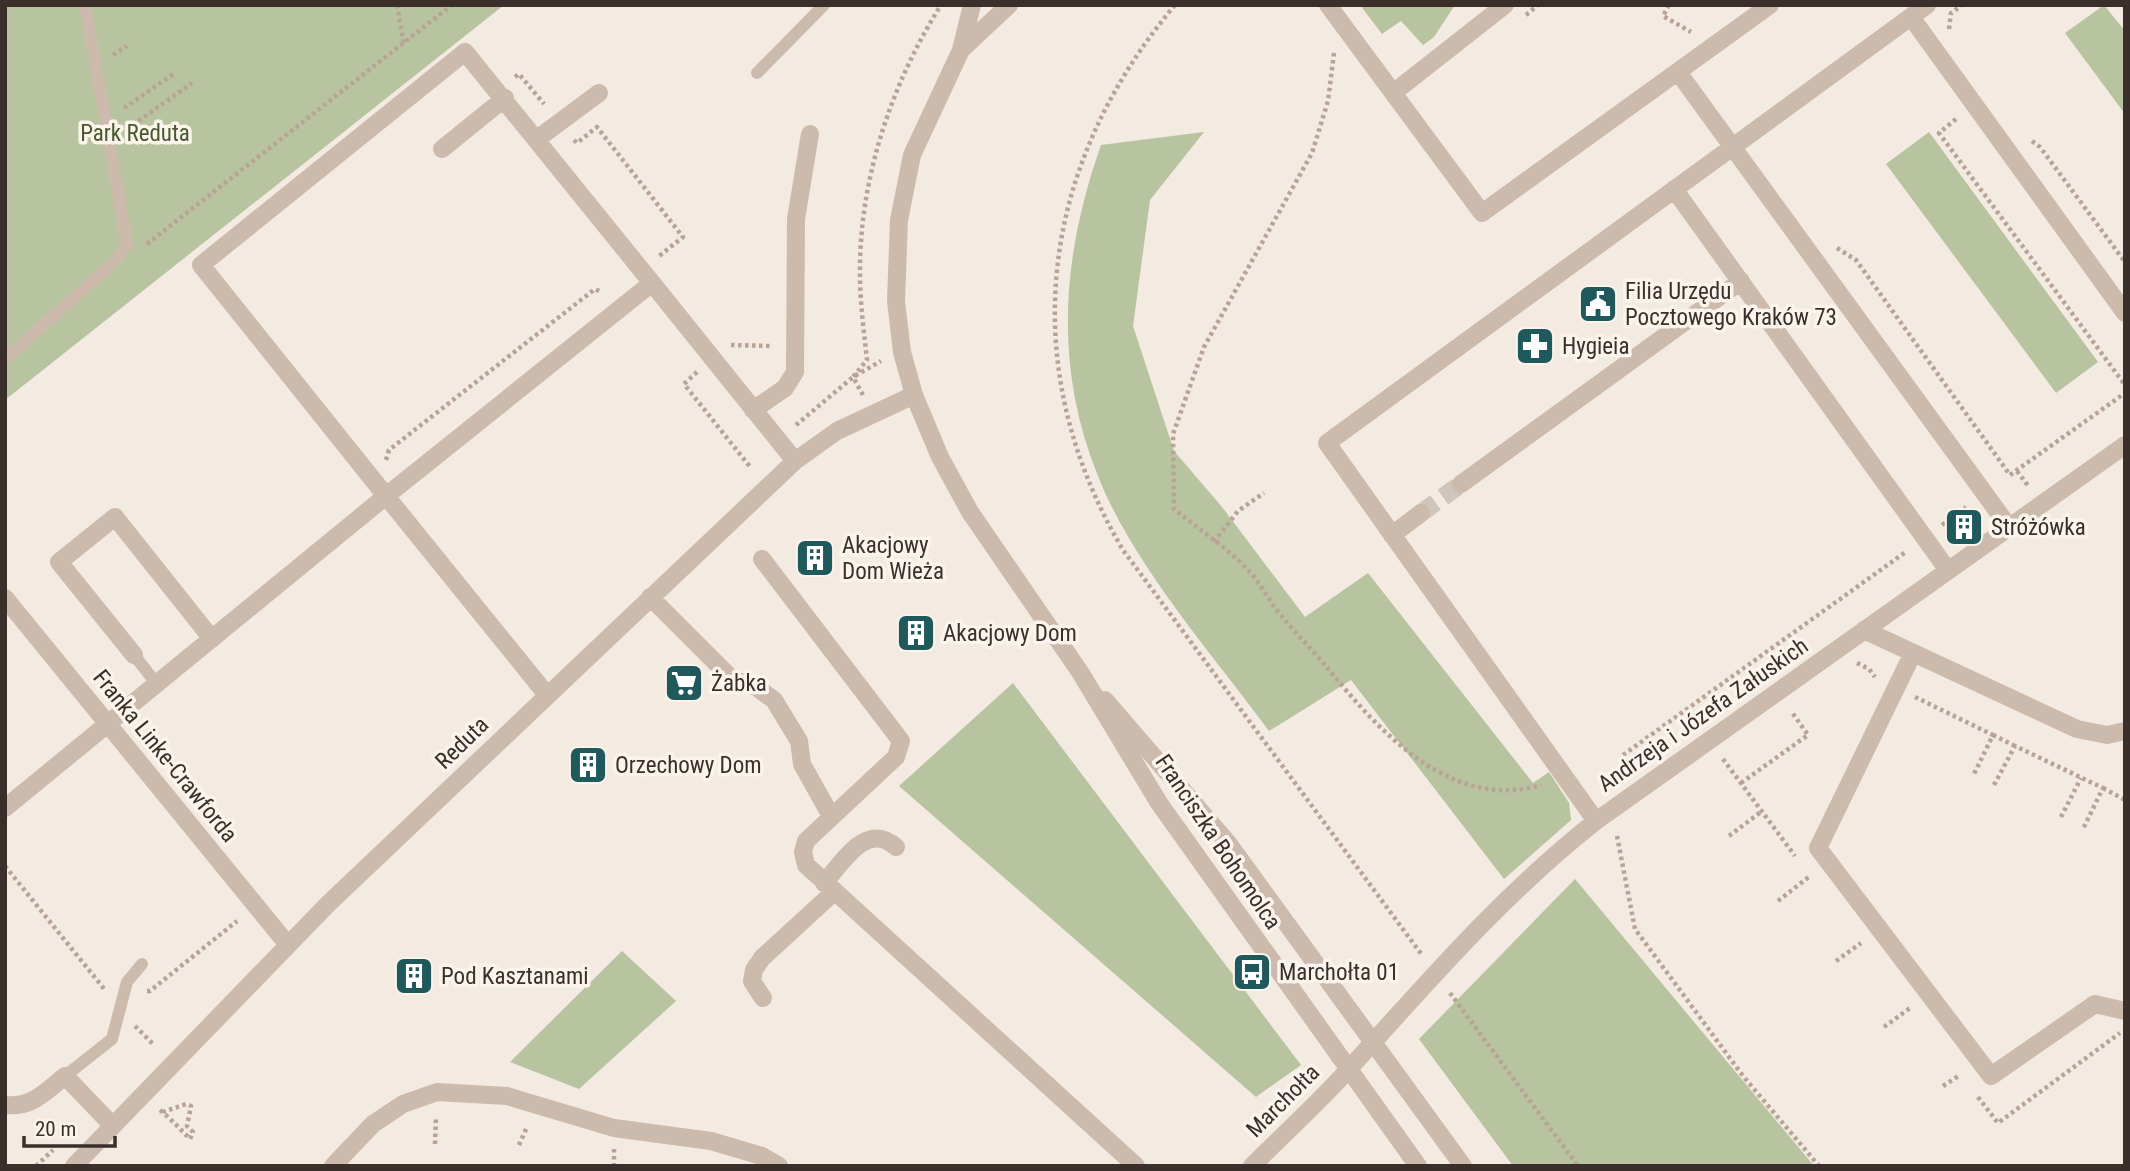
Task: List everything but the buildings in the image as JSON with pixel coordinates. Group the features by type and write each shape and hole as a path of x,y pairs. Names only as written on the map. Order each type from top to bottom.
{"street":[{"name":"Franciszka Bohomolca","path":"972,5 961,50 920,134 905,186 896,271 902,352 914,395 940,457 970,512 1080,672 1159,803 1418,1166"},
{"name":"Franciszka Bohomolca","path":"961,50 1009,5"},
{"path":"1328,5 1482,213 1770,5"},
{"path":"1392,93 1505,5"},
{"path":"1596,821 1327,443 1927,5"},
{"path":"1911,17 2125,313"},
{"path":"547,695 201,265 465,52 650,270 753,410 795,461"},
{"path":"1678,72 2009,527"},
{"path":"537,139 599,93"},
{"path":"442,149 501,94"},
{"path":"753,410 792,380 796,346 796,219 810,134"},
{"path":"1674,189 1947,569"},
{"path":"5,808 386,496 650,270"},
{"path":"1461,484 1741,281"},
{"name":"Reduta","path":"74,1166 288,945 795,461 837,431 914,395"},
{"name":"Andrzeja i Józefa Załuskich","path":"1372,1041 1524,881 1596,821 2125,444"},
{"path":"1392,535 1421,513"},
{"path":"134,655 59,562 115,517 212,639"},
{"path":"762,559 901,741 896,757 806,841 803,852 806,865 1136,1166"},
{"path":"650,597 732,679 755,687 774,700 799,741 802,764 831,816"},
{"name":"Franka Linke-Crawforda","path":"5,598 288,945"},
{"path":"1864,630 2077,729 2107,735 2125,731"},
{"path":"1913,653 1818,848 1991,1076 2095,1004 2125,1011"},
{"name":"Franciszka Bohomolca","path":"1080,672 1228,843 1464,1166"},
{"path":"763,998 752,981 754,970 762,958 829,887 858,845 873,837 885,837 897,847"},
{"path":"1347,1070 1372,1041"},
{"name":"Marchołta","path":"1252,1166 1347,1070"},
{"path":"5,1105 19,1107 34,1102 65,1076 113,1126"},
{"path":"333,1166 373,1124 403,1104 438,1092 507,1096 614,1128 711,1141 762,1156 779,1166"}],"lane":[{"path":"5,359 123,253 127,234 85,5"},
{"path":"757,73 824,5"},
{"path":"134,655 156,683"},
{"path":"65,1076 111,1039 126,986 142,964"}],"path":[{"path":"397,5 404,44"},
{"path":"123,253 136,253 452,5"},
{"path":"1175,5 1139,49 1108,100 1078,168 1060,244 1055,317 1062,391 1088,482 1130,560 1578,1166"},
{"path":"1669,5 1663,16 1696,34 1685,43"},
{"path":"2125,6 2125,11"},
{"path":"1335,49 1331,59 1328,101 1312,153 1213,327 1174,435 1174,509 1247,568 1278,612 1338,683 1408,753 1438,772 1488,789 1532,788 1564,776"},
{"path":"107,120 175,73"},
{"path":"501,94 519,74 577,143 597,127 683,237 650,270"},
{"path":"111,140 192,83"},
{"path":"1950,108 1957,118 1939,133 2125,385"},
{"path":"1835,246 1856,260 2010,475"},
{"path":"650,270 664,269"},
{"path":"372,478 381,470 389,450 595,289 606,295"},
{"path":"724,350 730,345 796,346"},
{"path":"853,377 902,352"},
{"path":"703,367 684,384 751,468"},
{"path":"1623,754 2125,393"},
{"path":"1214,542 1238,511 1264,493"},
{"path":"1912,695 2125,800"},
{"path":"1741,783 1808,735 1790,709"},
{"path":"1973,776 1993,735"},
{"path":"1710,741 1795,857 1818,848"},
{"path":"1994,785 2015,746"},
{"path":"2061,817 2081,778"},
{"path":"2083,829 2103,788"},
{"path":"1729,836 1762,811"},
{"path":"1617,833 1635,929 1743,1076 1819,1166"},
{"path":"5,866 121,1009 154,1045"},
{"path":"1778,901 1810,876"},
{"path":"126,986 150,991 237,921"},
{"path":"1836,961 1861,943"},
{"path":"1884,1027 1910,1008"},
{"path":"1943,1086 1960,1074"},
{"path":"174,1123 190,1139 193,1132 187,1126 191,1105 186,1104 175,1109"}],"green space":[{"name":"Park Reduta","path":"5,5 504,5 5,400"},
{"path":"1360,5 1455,5 1434,37 1423,45 1401,21 1382,34"},
{"path":"2104,5 2125,31 2125,114 2065,33"},
{"path":"1204,132 1150,200 1133,326 1174,451 1222,507 1305,617 1368,573 1533,783 1549,772 1569,803 1571,820 1504,879 1351,680 1269,731 1152,575 1113,509 1098,476 1074,393 1069,352 1071,269 1088,187 1101,145"},
{"path":"1929,132 2098,362 2056,393 1886,164"},
{"path":"1013,683 1301,1065 1256,1097 899,786"},
{"path":"1575,879 1814,1166 1513,1166 1419,1039"},
{"path":"622,951 676,1001 579,1089 510,1062"}],"tunnel":[{"path":"1421,513 1461,484"}],"place":[{"name":"Filia Urzędu Pocztowego Kraków 73","path":"1598,304"},
{"name":"Hygieia","path":"1535,346"},
{"name":"Stróżówka","path":"1964,527"},
{"name":"Akacjowy Dom Wieża","path":"815,558"},
{"name":"Akacjowy Dom","path":"916,633"},
{"name":"Żabka","path":"684,683"},
{"name":"Orzechowy Dom","path":"588,765"},
{"name":"Marchołta 01","path":"1252,972"},
{"name":"Pod Kasztanami","path":"414,976"}]}
